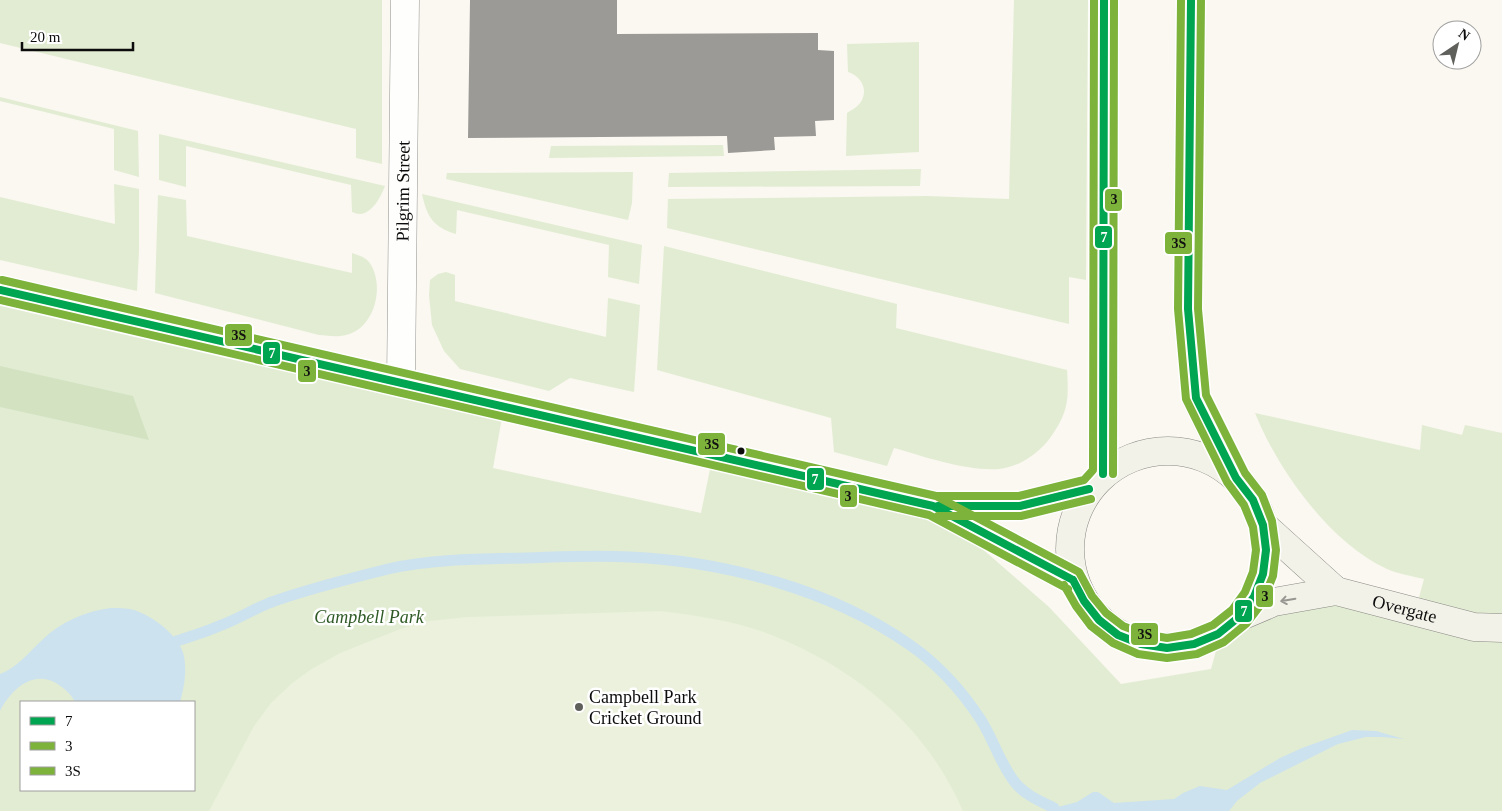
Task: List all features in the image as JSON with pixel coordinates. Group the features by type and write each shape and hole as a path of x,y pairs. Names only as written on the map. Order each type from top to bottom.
{"street":[{"name":"Pilgrim Street","path":"401,382 405,0"},
{"path":"1104,0 1103,378 1096,481 1074,517 1069,548 1073,580 1084,601 1099,620 1118,635 1141,644 1167,648 1194,644 1218,634 1240,617 1254,597 1263,574 1266,550 1264,525 1253,500 1236,478 1196,398 1188,309 1191,0"},
{"path":"0,290 933,506 1020,506 1096,481 1128,459 1156,451 1185,452 1212,461 1236,478"},
{"path":"933,506 1073,580"},
{"name":"Overgate","path":"1264,525 1336,591"},
{"name":"Overgate","path":"1240,617 1274,602 1336,591 1474,628 1502,628"},
{"name":"Overgate","path":"1474,628 1502,645"}],"green space":[{"path":"0,0 382,0 382,164 356,158 356,129 0,43"},
{"path":"1014,0 1088,0 1086,280 1069,277 1069,324 667,228 668,199 927,196 1009,199"},
{"path":"919,42 919,152 846,156 847,113 861,102 864,95 862,83 856,76 848,72 847,44"},
{"path":"0,97 138,131 139,177 114,170 114,129 0,101"},
{"path":"159,134 385,186 373,207 365,213 358,214 352,212 351,185 186,146 186,187 159,180"},
{"path":"723,145 724,156 549,158 551,146"},
{"path":"921,169 920,186 668,187 669,173"},
{"path":"633,172 632,203 628,220 446,179 447,173"},
{"path":"114,184 139,189 137,291 0,260 0,197 115,224"},
{"path":"422,194 642,245 639,284 608,277 609,245 457,210 456,234 442,228 432,220 426,209"},
{"path":"158,195 186,200 187,236 352,273 352,253 363,257 374,270 377,290 373,310 368,319 362,326 350,334 337,336 319,335 155,293"},
{"path":"664,246 897,304 896,328 1067,370 1068,390 1066,406 1061,421 1050,438 1028,459 1014,466 999,469 959,466 894,448 887,466 834,452 831,418 657,370"},
{"path":"446,272 455,275 455,301 606,337 608,298 640,305 634,392 570,378 549,391 460,369 444,351 432,325 429,295 430,280 438,274"},
{"name":"Campbell Park","path":"0,290 504,406 493,468 701,513 713,455 933,506 1049,607 1121,684 1211,669 1221,633 1239,617 1336,591 1415,612 1424,579 1391,571 1366,557 1346,542 1326,523 1308,503 1277,458 1255,413 1420,450 1422,425 1462,435 1465,425 1502,433 1502,811 0,811"},
{"path":"0,366 133,396 149,440 0,407"},
{"name":"Campbell Park Cricket Ground","path":"660,611 711,618 761,631 825,661 854,679 881,700 906,724 928,750 947,779 963,811 209,811 254,726 271,703 291,684 310,670 340,653 400,629 429,621 467,617"}],"water":[{"path":"101,609 134,610 157,622 171,634 177,641 184,656 184,685 180,701 74,701 67,691 56,683 39,679 23,684 16,689 0,711 0,674 17,664 57,628 74,618"},
{"path":"1352,730 1376,731 1404,739 1366,737 1338,744 1260,783 1237,801 1229,811 1058,811 1054,808 1077,802 1093,792 1098,792 1114,803 1174,799 1200,786 1227,790 1280,758"}],"building":[{"path":"470,0 617,0 617,34 818,33 818,50 834,51 834,120 815,121 816,136 774,137 775,150 728,153 727,136 468,138"}],"waterway":[{"path":"177,641 232,621 269,603 298,593 388,569 422,563 474,559 604,556 666,560 739,572 812,594 847,609 879,626 921,653 949,679 966,699 981,720 1005,767 1018,786 1032,797 1054,808"}],"transit line":[{"name":"3S","path":"938,496 1019,496 1084,480 1093,470 1094,0"},
{"name":"7","path":"1103,474 1104,0"},
{"name":"3","path":"1113,474 1114,0"},
{"name":"3S","path":"2,280 936,496 1079,572 1092,596 1106,613 1123,626 1144,634 1167,638 1191,634 1213,625 1232,610 1245,592 1253,572 1256,550 1253,527 1244,505 1227,482 1186,399 1178,309 1181,0"},
{"name":"7","path":"1073,580 1084,601 1099,620 1118,635 1141,644 1167,648 1194,644 1218,634 1239,617 1254,597 1263,574 1266,550 1263,525 1253,500 1236,478 1196,398 1188,309 1191,0"},
{"name":"3","path":"1064,585 1076,606 1091,626 1113,643 1138,654 1167,658 1197,654 1224,642 1246,624 1262,603 1273,576 1276,550 1272,521 1262,495 1245,473 1206,395 1198,309 1201,0"},
{"name":"7","path":"0,290 933,506 1073,580"},
{"name":"3","path":"0,300 929,515 1068,589"},
{"name":"7","path":"938,506 1020,506 1089,489"},
{"name":"3","path":"938,516 1021,516 1091,499"}],"place":[{"name":"Campbell Park Cricket Ground","path":"579,707"}]}
